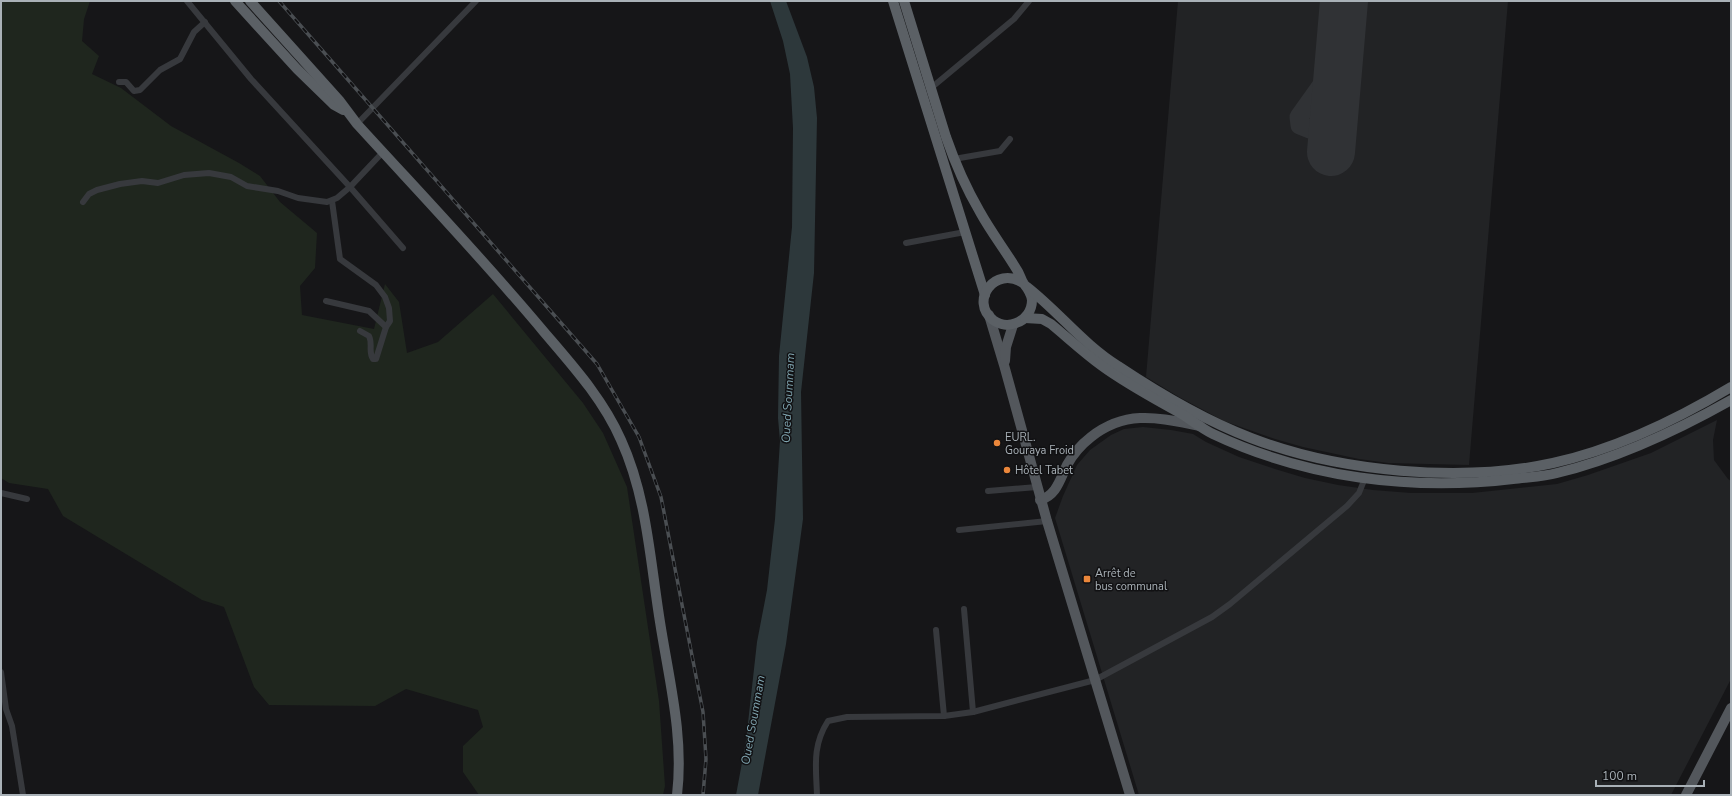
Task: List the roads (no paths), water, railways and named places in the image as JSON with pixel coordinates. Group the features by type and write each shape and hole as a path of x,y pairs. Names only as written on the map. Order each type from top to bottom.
{"highway":[{"path":"235,1 297,69 334,105 346,112"},
{"path":"250,1 327,87 346,112 525,309 590,387 602,404 621,440 635,477 641,499 660,623 676,711 679,761 677,795"},
{"path":"893,1 985,295"},
{"path":"904,1 954,159 979,211 1018,272 1025,285 1032,299 1029,312 1025,318 1013,324 999,324 989,315 984,302 985,295 992,283 1004,278 1018,279 1025,285 1049,304 1086,341 1116,366 1188,409 1239,433 1310,456 1354,464 1407,470 1468,473 1502,472 1553,463 1583,455 1638,435 1692,410 1731,386"},
{"path":"1025,318 1042,319 1051,324 1102,366 1200,426 1243,447 1314,469 1365,478 1412,483 1471,483 1555,474 1647,443 1696,420 1731,400"}],"main road":[{"path":"989,315 1046,521 1130,795"},
{"path":"1004,365 1006,347 1013,324"},
{"path":"1040,500 1050,496 1055,491 1070,460 1084,443 1114,423 1122,420 1157,418 1200,426"},
{"path":"1686,795 1731,708"}],"street":[{"path":"187,1 251,79 350,187 402,248"},
{"path":"357,124 476,1"},
{"path":"931,88 1014,19 1029,1"},
{"path":"119,82 126,82 134,90 140,90 160,70 180,59 194,32 205,22"},
{"path":"954,159 1000,151 1010,139"},
{"path":"83,202 89,194 97,190 133,182 158,183 184,175 203,173 226,175 247,186 278,191 298,198 327,202 337,198 350,187 383,152"},
{"path":"332,201 340,259 376,285 390,308 391,316 377,356 374,359 370,354 371,340 366,333 360,331"},
{"path":"906,243 966,232"},
{"path":"326,301 369,311 386,327"},
{"path":"817,795 815,751 822,729 828,721 847,717 944,716 973,712 1095,680 1212,617 1230,604 1347,506 1359,493 1365,478"},
{"path":"988,490 1037,487"},
{"path":"1,493 27,499"},
{"path":"959,530 1046,521"},
{"path":"964,609 973,712"},
{"path":"936,630 944,716"},
{"path":"1,672 3,709 12,726 23,795"}],"water":[{"name":"Oued Soummam","path":"770,1 786,1 807,57 814,87 817,118 814,273 801,392 803,519 786,644 758,795 736,795 746,741 757,642 767,590 775,519 780,441 778,418 779,356 792,227 793,128 790,74 783,41"}],"railway":[{"path":"279,1 597,364 639,437 661,497 703,712 706,759 703,795"}],"place":[{"name":"EURL. Gouraya Froid","path":"997,443"},
{"name":"Hôtel Tabet","path":"1007,470"},
{"name":"Arrêt de bus communal","path":"1087,579"}]}
